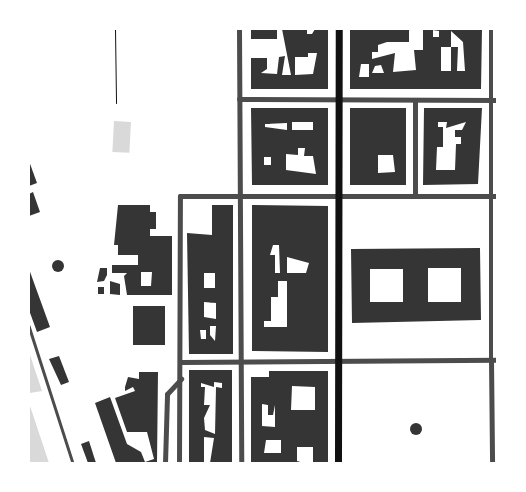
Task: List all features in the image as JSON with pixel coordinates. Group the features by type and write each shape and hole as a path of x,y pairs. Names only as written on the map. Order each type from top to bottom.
{"main road":[{"path":"338,463 339,29"}],"street":[{"path":"240,29 241,463"},
{"path":"491,29 494,100 492,463"},
{"path":"240,99 494,100"},
{"path":"415,100 415,196"},
{"path":"180,463 180,196 494,196"},
{"path":"181,362 494,360"},
{"path":"165,463 167,394 181,379"}],"lane":[{"path":"29,326 73,463"}],"path":[{"path":"115,29 116,103"}],"shaded area":[{"path":"114,121 131,122 129,153 112,152"},
{"path":"29,352 42,391 30,393"},
{"path":"29,403 49,463 29,463"}],"building":[{"path":"251,29 277,29 277,39 251,39"},
{"path":"282,29 307,29 307,34 312,34 315,29 328,29 328,89 251,89 251,58 267,58 267,69 261,73 277,74 279,57 285,56 282,75 291,75","holes":["308,53 317,53 313,74 295,75 295,57 308,57"]},
{"path":"350,29 409,29 409,42 387,42 378,45 378,52 372,52 372,59 395,53 393,72 416,70 414,50 423,50 423,29 482,29 481,89 350,89","holes":["433,30 439,31 439,37 433,37","451,31 463,42 465,71 457,71 458,47 451,47","441,47 451,47 451,71 441,71","361,64 369,64 369,77 359,77","381,65 384,73 372,73 375,66"]},
{"path":"251,108 328,108 328,185 252,185","holes":["292,122 313,122 313,130 292,130","287,123 287,130 265,127 265,124","298,148 305,148 304,156 313,156 316,174 286,170 286,154 298,155","264,157 271,157 271,165 264,165"]},
{"path":"350,108 406,108 406,185 350,185","holes":["378,155 393,155 395,172 378,173"]},
{"path":"424,108 482,108 478,184 423,185","holes":["438,122 447,122 446,128 466,122 462,130 455,130 455,137 461,137 461,144 456,144 455,170 436,170 437,147 443,147 443,127 438,127"]},
{"path":"29,161 37,183 29,186"},
{"path":"33,192 40,212 29,216 29,194"},
{"path":"118,205 150,205 150,212 156,212 156,229 150,229 150,236 172,236 172,295 127,295 124,276 127,273 112,273 112,265 138,265 138,255 118,255 118,245 114,245","holes":["141,272 152,272 151,286 141,286"]},
{"path":"212,205 233,205 233,354 189,354 187,233 212,235","holes":["204,273 215,273 215,288 204,288","204,302 216,303 216,319 204,317","210,326 216,326 215,341 210,335","200,330 206,330 206,339 201,339"]},
{"path":"252,205 328,206 328,352 252,351","holes":["273,245 279,245 280,273 275,273 275,255 270,255","287,257 309,263 306,273 287,273","278,281 287,281 287,327 264,327 264,321 271,321 271,297 278,297"]},
{"path":"480,248 481,320 352,323 351,249","holes":["428,268 461,268 461,302 428,302","370,269 403,269 403,302 370,302"]},
{"path":"56,260 60,260 64,266 60,272 56,272 52,268 52,264"},
{"path":"100,268 107,268 107,275 104,281 97,282"},
{"path":"29,269 50,327 37,332 29,310"},
{"path":"110,281 120,284 120,295 110,294"},
{"path":"98,287 104,287 104,294 98,294"},
{"path":"133,306 165,306 165,345 133,345"},
{"path":"59,356 69,382 61,385 49,359"},
{"path":"189,370 232,370 232,463 210,463 214,438 204,437 204,462 189,463","holes":["214,382 222,383 222,388 216,387 215,434 205,430 204,418 210,405 204,405 205,387 201,387 201,383 214,387"]},
{"path":"269,371 328,371 328,463 313,463 313,447 297,447 297,461 304,463 251,463 251,377 269,377","holes":["292,386 315,387 315,410 291,410","262,404 268,405 268,415 273,415 275,405 275,427 262,426","266,440 281,440 281,453 264,453"]},
{"path":"139,372 158,372 157,463 116,463 95,403 110,397 127,444 141,452 145,462 154,459 147,432 127,432 115,398 135,391 133,387 125,391 125,387 128,377 139,379"},
{"path":"416,423 422,429 416,435 410,429"},
{"path":"89,441 96,463 88,463 81,444"}]}
